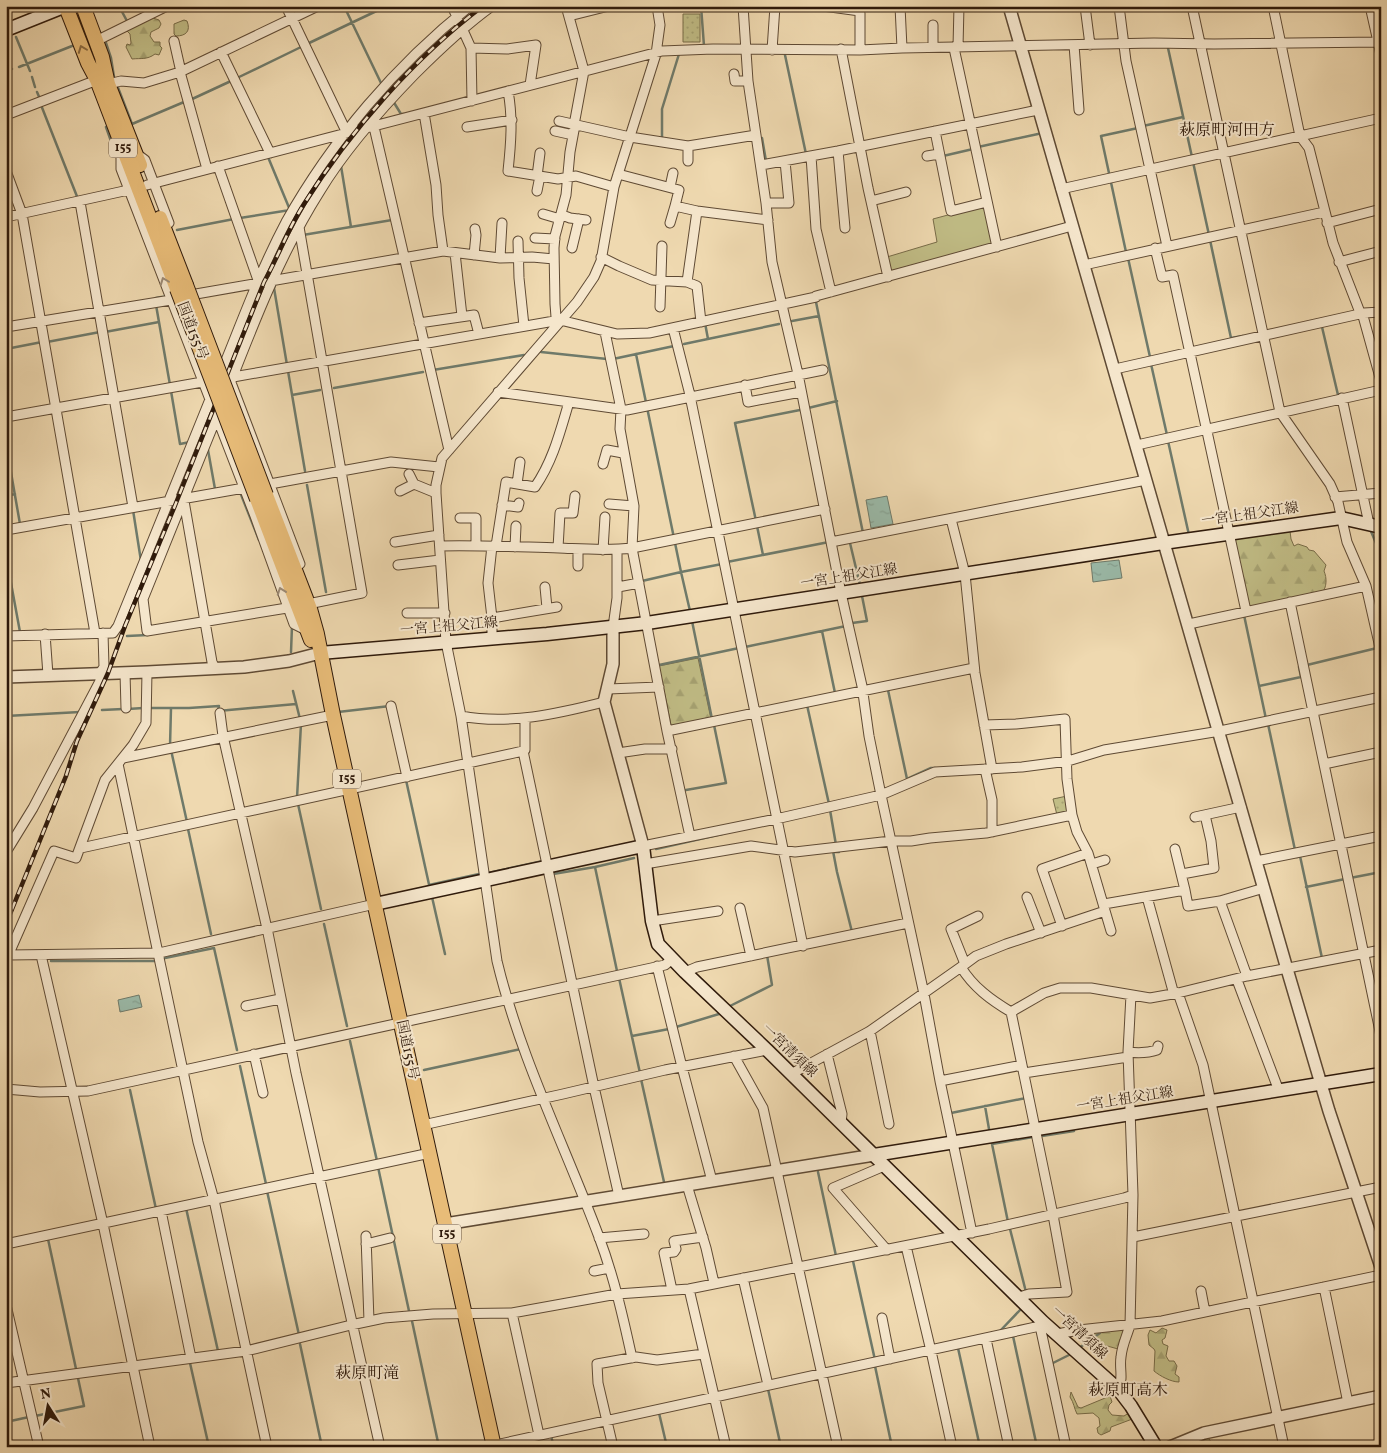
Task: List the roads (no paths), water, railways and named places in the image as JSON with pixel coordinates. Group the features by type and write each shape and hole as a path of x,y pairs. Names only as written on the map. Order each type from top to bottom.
{"highway":[{"name":"国道155号","path":"103,82 88,63 67,7 84,7 96,41 103,82 142,187 310,609 430,1152 491,1446"},
{"name":"国道155号","path":"265,492 306,630 320,653"}],"main road":[{"path":"6,30 67,7"},
{"name":"一宮上祖父江線","path":"320,653 647,623 1163,543 1341,518 1375,525"},
{"path":"375,904 643,846"},
{"name":"一宮清須線","path":"643,846 652,920 658,944 684,972 1018,1297 1042,1324 1058,1334 1118,1389 1131,1406 1156,1447"},
{"name":"一宮上祖父江線","path":"874,1155 1381,1074"}],"street":[{"path":"96,41 167,6"},
{"path":"286,6 345,133"},
{"path":"6,115 103,82 121,80 144,83 180,72 318,6"},
{"path":"452,6 471,48 472,101"},
{"path":"6,636 113,633 118,626 258,282 295,208 345,133 401,69 470,6"},
{"path":"287,608 147,631 143,599 273,280 299,227 326,181 364,129 420,69 492,6"},
{"path":"560,320 556,317 555,304 555,239 561,217 584,71 566,6"},
{"path":"569,16 610,6"},
{"path":"632,1358 620,1299 599,1238 506,999 497,961 461,716 446,642 436,493 442,458 577,302 594,277 601,257 614,187 656,54 660,25 657,6"},
{"path":"743,6 748,81 761,165 772,262 798,374 840,593 862,692 881,795 924,994 972,1233"},
{"path":"772,50 775,6"},
{"path":"900,6 902,48"},
{"path":"959,6 956,48 996,247"},
{"path":"1009,6 1137,445 1163,543 1220,731 1287,969 1357,1192 1378,1248 1381,1267"},
{"path":"1085,6 1090,45"},
{"path":"1119,6 1126,61 1167,246"},
{"path":"1192,6 1280,412 1330,484 1347,542 1366,586 1381,652"},
{"path":"1273,6 1300,136 1308,148 1339,262 1363,316 1379,366 1381,381"},
{"path":"1370,6 1381,55"},
{"path":"828,7 862,9 860,50"},
{"path":"933,25 933,47"},
{"path":"174,41 180,72 207,169"},
{"path":"6,217 142,187 662,51 1379,42"},
{"path":"471,48 507,49 536,45 530,85"},
{"path":"1074,45 1079,110"},
{"path":"841,49 888,277"},
{"path":"221,52 270,153"},
{"path":"734,74 734,81 748,81"},
{"path":"508,91 512,120 508,171 558,179 576,176 614,187"},
{"path":"761,165 1038,110"},
{"path":"424,113 436,185 443,251"},
{"path":"1061,189 1381,118"},
{"path":"468,127 512,120"},
{"path":"559,122 630,137 688,146 756,135"},
{"path":"374,127 449,450"},
{"path":"555,131 573,135"},
{"path":"934,131 951,211 987,202"},
{"path":"688,146 688,161"},
{"path":"838,151 845,228"},
{"path":"537,191 540,153"},
{"path":"927,156 939,154"},
{"path":"811,156 816,229 832,292"},
{"path":"766,203 789,203 785,161"},
{"path":"218,166 258,282"},
{"path":"6,171 22,214 75,518 99,633 104,667 100,673 100,681 33,808 6,852"},
{"path":"670,187 673,173"},
{"path":"618,174 679,190 670,223"},
{"path":"142,187 183,292 232,380 265,492 341,472 391,462 439,467"},
{"path":"871,201 906,192"},
{"path":"80,202 133,507"},
{"path":"675,206 696,211 768,220"},
{"path":"1327,223 1381,209"},
{"path":"687,282 696,211"},
{"path":"1084,265 1324,212"},
{"path":"543,214 582,220 572,248"},
{"path":"500,258 502,223"},
{"path":"232,380 322,362 560,320 617,334 649,333 816,297 1072,226"},
{"path":"299,227 362,593 313,603 310,609"},
{"path":"474,256 475,229"},
{"path":"535,238 555,239"},
{"path":"518,241 524,326"},
{"path":"660,307 662,246"},
{"path":"1155,248 1162,277 1173,275 1246,611"},
{"path":"6,327 99,311 183,292 273,280 443,251 500,258 554,259"},
{"path":"1339,262 1381,251"},
{"path":"455,253 462,316"},
{"path":"601,257 637,274 660,280 687,282 697,286 701,322"},
{"path":"183,292 194,359 244,488 287,608 294,624 306,630"},
{"path":"1115,369 1381,312"},
{"path":"419,323 474,315 479,334"},
{"path":"673,328 690,397 803,946"},
{"path":"605,332 621,409 620,429 623,453 634,506 632,548 690,836"},
{"path":"498,392 627,410 823,370"},
{"path":"6,417 218,379"},
{"path":"745,385 748,402 801,392"},
{"path":"1137,445 1381,390"},
{"path":"1342,398 1363,494 1375,525"},
{"path":"492,638 488,583 506,482 535,487 558,443 569,402"},
{"path":"604,464 607,450 623,453"},
{"path":"517,484 520,462"},
{"path":"409,474 414,484 436,493"},
{"path":"831,542 1146,480"},
{"path":"400,491 414,484"},
{"path":"6,530 244,488"},
{"path":"1335,497 1381,492"},
{"path":"558,548 560,513 573,513 575,496"},
{"path":"184,498 212,662 215,668"},
{"path":"502,505 518,508 519,503"},
{"path":"609,504 634,506"},
{"path":"440,546 476,545 617,550 825,508"},
{"path":"603,550 605,517"},
{"path":"460,518 476,518 476,545"},
{"path":"951,519 965,574 974,668 984,725 989,769 992,800 992,832"},
{"path":"515,547 516,526"},
{"path":"395,542 439,534"},
{"path":"578,549 578,566"},
{"path":"617,550 618,587 613,664 604,702 643,846 881,795 935,772 1022,767 1068,761 1104,750 1220,731 1381,697"},
{"path":"398,565 440,560"},
{"path":"618,587 639,583"},
{"path":"1189,624 1366,586"},
{"path":"545,587 547,608"},
{"path":"1290,602 1381,1036"},
{"path":"492,618 557,607"},
{"path":"407,613 445,612"},
{"path":"45,634 48,675"},
{"path":"6,677 147,672 260,665 289,661 320,653"},
{"path":"668,731 974,668"},
{"path":"147,672 146,723 134,745 105,780 76,858 54,851 8,957 158,953 375,904"},
{"path":"125,673 126,708"},
{"path":"608,689 659,687"},
{"path":"461,716 497,720 525,718 604,702"},
{"path":"391,706 407,777"},
{"path":"220,713 223,736 290,1046 380,1447"},
{"path":"121,761 223,736 333,714"},
{"path":"525,718 525,750 523,751 619,1196"},
{"path":"984,725 1065,719 1068,761 1067,778 1072,815 1077,832 1092,864 1111,931"},
{"path":"618,753 645,749 672,749"},
{"path":"81,848 523,751"},
{"path":"1324,764 1381,752"},
{"path":"121,761 133,837 198,1142 214,1200 267,1447"},
{"path":"1182,874 1214,868 1211,841 1200,816 1241,807"},
{"path":"645,864 752,846 795,852 892,841 960,836 992,832 1072,815"},
{"path":"1256,861 1381,836"},
{"path":"1175,849 1188,906 1220,900 1264,888"},
{"path":"1062,926 1042,869 1088,853"},
{"path":"1092,864 1106,860"},
{"path":"790,1074 870,1031 976,956 1062,926 1104,908 1185,890"},
{"path":"1027,897 1041,933"},
{"path":"1147,897 1173,991 1178,993 1204,1065 1234,1216 1284,1447"},
{"path":"1220,900 1247,976"},
{"path":"740,908 751,956"},
{"path":"652,920 718,911"},
{"path":"978,916 951,929 968,978 980,991 1011,1012 1067,1292 1029,1294 1018,1297"},
{"path":"684,972 696,967 908,923"},
{"path":"1011,1012 1030,1000 1060,988 1091,988 1150,998 1237,980 1247,976 1381,950"},
{"path":"41,955 103,1224 150,1447"},
{"path":"6,1089 88,1091 665,965 672,959"},
{"path":"657,966 712,1181"},
{"path":"1237,980 1279,1091"},
{"path":"1118,1389 1122,1382 1122,1350 1130,1325 1133,1237 1128,1054 1131,995"},
{"path":"246,1006 280,1000"},
{"path":"870,1031 889,1124"},
{"path":"940,1081 1153,1051 1157,1050 1158,1046"},
{"path":"423,1124 682,1066 766,1050"},
{"path":"254,1054 263,1093"},
{"path":"827,1054 842,1114 841,1123"},
{"path":"734,1056 763,1108 838,1447"},
{"path":"6,1244 430,1152"},
{"path":"445,1224 874,1155"},
{"path":"884,1166 833,1188 886,1250"},
{"path":"687,1185 703,1236 714,1283"},
{"path":"1133,1237 1381,1186"},
{"path":"6,1383 246,1351 351,1324 384,1318 433,1314 512,1313 617,1294 689,1289 972,1233 1133,1195"},
{"path":"161,1211 191,1358"},
{"path":"599,1238 644,1234"},
{"path":"672,1290 664,1253 674,1252 676,1249 674,1241 703,1236"},
{"path":"369,1321 366,1240 390,1238"},
{"path":"906,1246 952,1447"},
{"path":"594,1271 609,1268"},
{"path":"1058,1334 1162,1321 1381,1275"},
{"path":"743,1278 768,1385"},
{"path":"1324,1287 1348,1403"},
{"path":"689,1289 726,1447"},
{"path":"1201,1291 1205,1312"},
{"path":"6,1305 39,1447"},
{"path":"512,1313 539,1436"},
{"path":"882,1318 890,1359"},
{"path":"491,1446 715,1396 986,1339 1042,1324 1066,1447"},
{"path":"986,1339 1009,1447"},
{"path":"613,1447 598,1383 597,1364 632,1358 658,1360 704,1354"},
{"path":"1170,1447 1204,1432 1381,1396"}],"water":[{"path":"887,496 893,524 871,528 866,500"},
{"path":"1119,560 1122,578 1093,582 1091,563"},
{"path":"139,995 142,1007 120,1012 118,1000"}],"waterway":[{"path":"344,6 381,83"},
{"path":"307,44 387,6"},
{"path":"701,6 704,46"},
{"path":"120,8 127,21"},
{"path":"6,11 9,20"},
{"path":"16,37 30,71"},
{"path":"105,40 111,58 114,77"},
{"path":"19,67 72,46"},
{"path":"237,78 301,47"},
{"path":"1168,48 1192,157"},
{"path":"662,139 662,109 679,54"},
{"path":"785,55 806,154"},
{"path":"6,72 12,69"},
{"path":"32,77 35,87"},
{"path":"190,100 232,82"},
{"path":"117,85 132,124 184,102 185,104"},
{"path":"37,92 40,99"},
{"path":"393,101 401,114 404,114"},
{"path":"41,105 78,199"},
{"path":"1143,126 1183,117"},
{"path":"106,127 117,158"},
{"path":"1126,252 1101,136 1138,128"},
{"path":"978,147 1038,134"},
{"path":"760,139 762,138 766,161"},
{"path":"943,156 973,149"},
{"path":"240,218 290,210 268,157"},
{"path":"1193,162 1209,235"},
{"path":"341,166 351,227"},
{"path":"177,230 234,219"},
{"path":"303,235 392,220"},
{"path":"1210,240 1231,338 1243,336"},
{"path":"1128,258 1150,357"},
{"path":"275,285 287,365"},
{"path":"156,298 166,295"},
{"path":"816,302 863,533"},
{"path":"156,305 170,385"},
{"path":"792,321 819,316"},
{"path":"105,332 159,322"},
{"path":"705,323 708,339"},
{"path":"684,344 779,324"},
{"path":"1321,327 1338,395"},
{"path":"47,342 100,332"},
{"path":"6,349 42,342"},
{"path":"613,359 674,346"},
{"path":"541,352 607,359"},
{"path":"636,354 681,572 642,581"},
{"path":"433,370 524,355"},
{"path":"1151,364 1167,435"},
{"path":"288,371 305,471"},
{"path":"334,388 423,372"},
{"path":"292,395 320,390"},
{"path":"171,391 180,444 190,442"},
{"path":"756,521 735,423 837,401"},
{"path":"1168,441 1189,535"},
{"path":"6,444 20,524"},
{"path":"208,450 215,489"},
{"path":"307,485 326,592"},
{"path":"240,492 259,540"},
{"path":"6,496 15,494"},
{"path":"133,510 141,561"},
{"path":"757,526 763,555"},
{"path":"1370,529 1381,555"},
{"path":"727,562 829,542"},
{"path":"850,543 860,585"},
{"path":"6,556 20,632"},
{"path":"690,611 681,572 722,564"},
{"path":"852,623 867,621 862,596"},
{"path":"1244,615 1266,719"},
{"path":"692,621 712,719"},
{"path":"291,652 292,626"},
{"path":"745,647 846,626"},
{"path":"822,631 835,693"},
{"path":"127,636 148,635"},
{"path":"659,665 739,648"},
{"path":"1307,665 1377,648"},
{"path":"1259,686 1301,677 1299,667"},
{"path":"888,690 907,779 935,768"},
{"path":"293,691 300,719"},
{"path":"148,708 219,706 218,711 296,704"},
{"path":"807,705 829,804"},
{"path":"338,712 390,706"},
{"path":"128,709 143,708"},
{"path":"170,746 171,708"},
{"path":"102,710 123,709"},
{"path":"6,716 80,712"},
{"path":"297,798 301,724"},
{"path":"1268,724 1295,850"},
{"path":"686,790 726,783 714,725"},
{"path":"171,750 187,822"},
{"path":"406,780 430,889"},
{"path":"298,804 321,909"},
{"path":"830,810 836,845"},
{"path":"188,829 211,934"},
{"path":"656,849 722,834"},
{"path":"839,852 833,851 852,932"},
{"path":"1297,857 1300,856 1322,958"},
{"path":"617,971 595,867 634,858"},
{"path":"488,873 543,861"},
{"path":"553,874 595,867"},
{"path":"1350,878 1381,872"},
{"path":"429,885 479,874"},
{"path":"1306,887 1345,879"},
{"path":"432,897 445,954"},
{"path":"324,924 347,1026"},
{"path":"165,958 214,948 237,1050"},
{"path":"730,1006 772,985 767,955"},
{"path":"51,961 155,961"},
{"path":"619,978 640,1073"},
{"path":"676,1027 719,1014"},
{"path":"632,1036 669,1029"},
{"path":"1378,1038 1381,1053"},
{"path":"350,1041 377,1161"},
{"path":"424,1070 521,1049"},
{"path":"240,1066 266,1184"},
{"path":"641,1079 664,1182"},
{"path":"130,1090 156,1209"},
{"path":"951,1113 1026,1098 1025,1096"},
{"path":"985,1106 989,1129"},
{"path":"1042,1136 1074,1131"},
{"path":"1008,1222 992,1144 1033,1137"},
{"path":"378,1167 409,1311"},
{"path":"818,1172 836,1256"},
{"path":"267,1191 299,1335"},
{"path":"186,1208 218,1351"},
{"path":"1010,1229 1026,1292"},
{"path":"35,1416 84,1406 48,1239"},
{"path":"853,1261 875,1360"},
{"path":"1000,1331 1022,1308"},
{"path":"412,1321 439,1447"},
{"path":"1079,1348 1100,1333 1101,1329"},
{"path":"1011,1336 1013,1336 1037,1447"},
{"path":"300,1344 322,1447"},
{"path":"958,1348 980,1447"},
{"path":"1051,1364 1073,1353"},
{"path":"190,1363 209,1447"},
{"path":"875,1366 892,1447"},
{"path":"768,1389 781,1447"},
{"path":"659,1413 667,1447"},
{"path":"6,1422 29,1417"},
{"path":"6,1428 10,1447"},
{"path":"551,1436 554,1447"}],"railway":[{"path":"6,924 66,776 77,741 108,673 125,626 264,282 293,223 322,177 385,97 432,49 483,6"}],"district":[{"name":"萩原町河田方","path":"1227,131"},
{"name":"萩原町滝","path":"367,1374"},
{"name":"萩原町高木","path":"1128,1391"}]}
